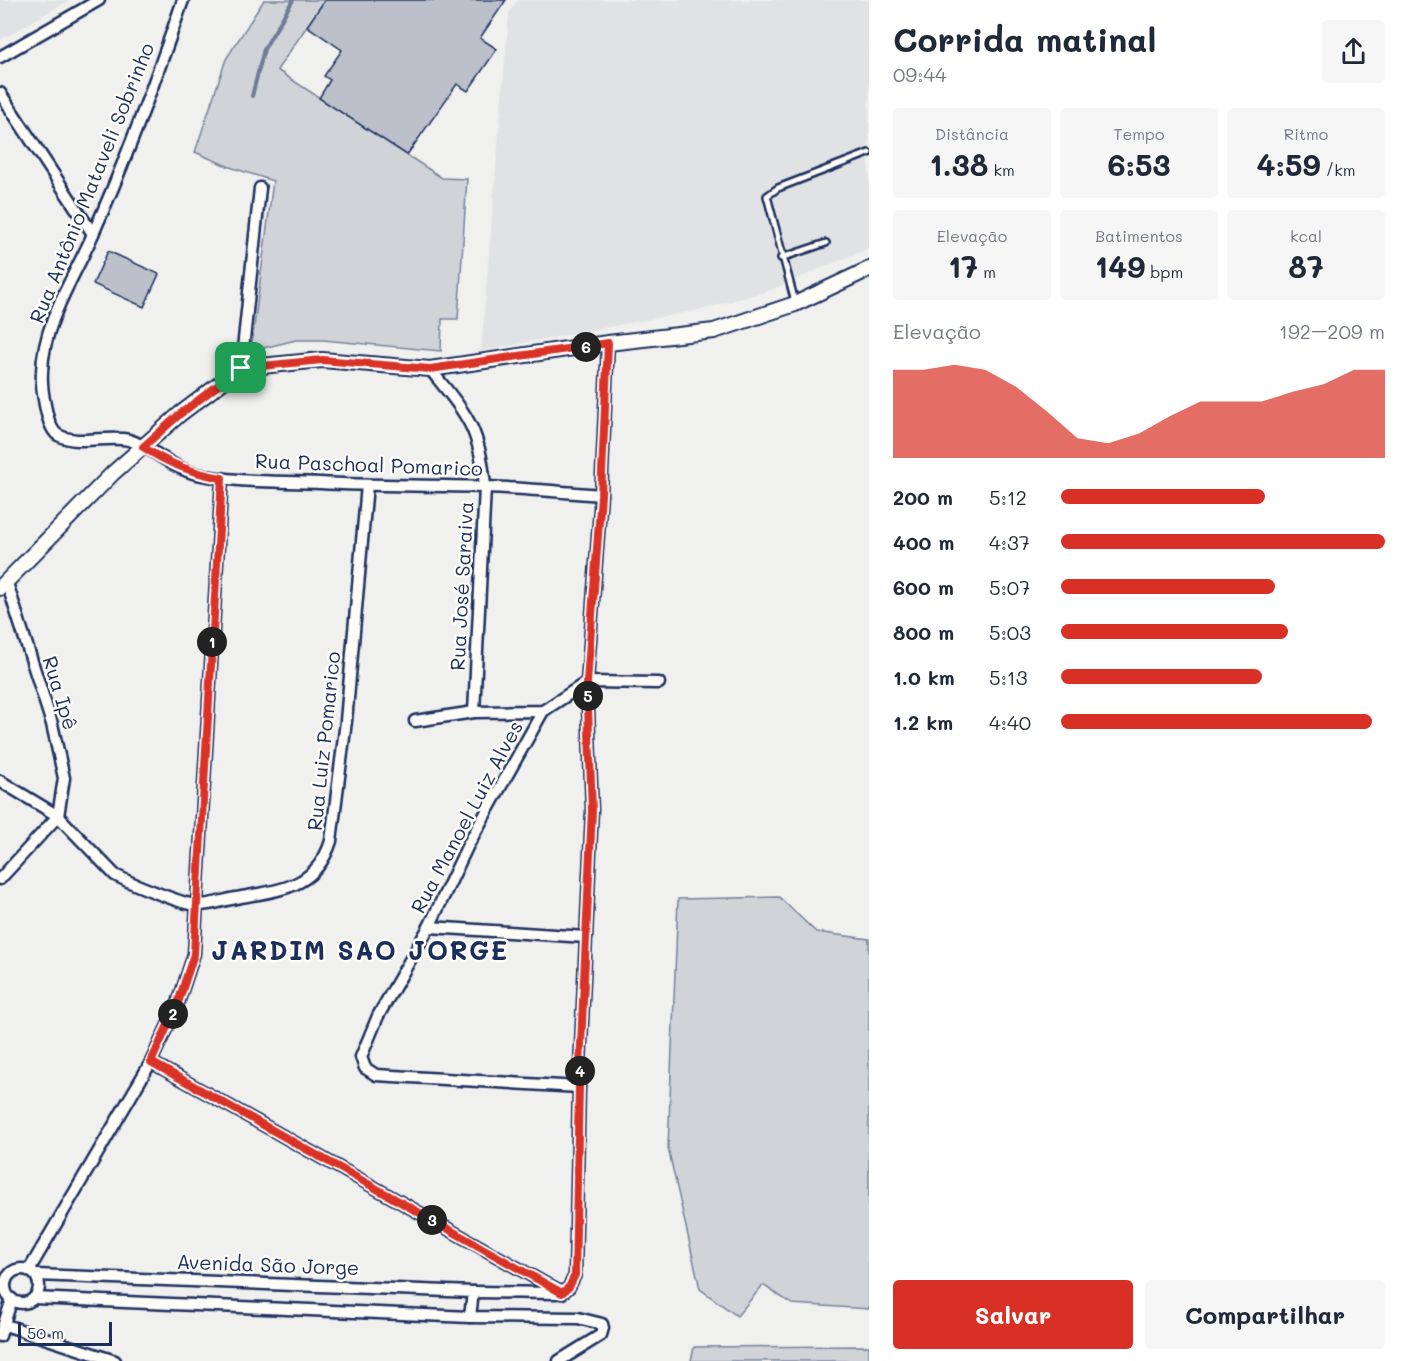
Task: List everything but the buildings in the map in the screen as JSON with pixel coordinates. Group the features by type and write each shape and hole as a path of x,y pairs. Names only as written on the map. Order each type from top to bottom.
{"street":[{"path":"0,57 99,0"},
{"name":"Rua Antônio Mataveli Sobrinho","path":"143,447 129,440 59,435 51,427 42,373 48,338 60,302 93,234 159,73 183,0"},
{"path":"0,93 93,234"},
{"path":"241,368 260,188"},
{"path":"4,585 113,473 180,414 241,368 322,360 430,369 608,343 714,331 795,304 869,269"},
{"path":"151,1062 562,1293 569,1287 575,1275 579,1087 592,810 587,682 601,495 608,343"},
{"name":"Rua José Saraiva","path":"430,369 473,427 483,459 485,487 474,712"},
{"name":"Rua Paschoal Pomarico","path":"143,447 194,474 222,478 367,485 485,487 601,495"},
{"path":"34,1298 39,1288 33,1273 151,1062 178,1003 194,954 222,478"},
{"name":"Rua Luiz Pomarico","path":"196,906 283,890 310,875 326,857 331,841 346,721 367,485"},
{"name":"Rua Ipê","path":"4,585 60,754 64,778 58,816"},
{"path":"415,721 474,712 543,711 587,682 659,683"},
{"name":"Rua Manoel Luiz Alves","path":"543,711 468,844 429,927 378,1016 361,1057 365,1068 376,1075 579,1087"},
{"path":"0,781 58,816 115,875 125,881 196,906"},
{"path":"0,879 58,816"},
{"path":"429,927 586,937"},
{"name":"Avenida São Jorge","path":"0,1274 20,1269 33,1273 473,1292 562,1293"},
{"path":"0,1336 5,1325 7,1296 5,1286 12,1272"},
{"path":"470,1317 473,1292"},
{"path":"7,1296 21,1302 34,1298 470,1317 578,1318 601,1323 602,1333 559,1361"},
{"path":"5,1325 115,1361"}],"lane":[{"path":"795,304 767,201 769,194 810,175 869,153"},
{"path":"781,258 826,243"}],"shaded area":[{"path":"0,0 70,0 0,40"},
{"path":"264,0 325,0 277,70 442,178 467,179 458,319 442,319 441,351 323,340 296,340 251,351 273,181 227,166 195,152 226,59"},
{"path":"518,0 869,0 869,248 773,289 704,309 481,351 509,13"},
{"path":"779,897 816,932 869,939 869,1309 792,1304 763,1285 737,1316 700,1289 668,1148 678,899"},
{"path":"869,1346 869,1361 691,1361 694,1347"}],"waterway":[{"path":"252,96 264,49 293,0"}],"district":[{"name":"JARDIM SAO JORGE","path":"360,951"}],"route":[{"path":"608,343 601,495 587,682 592,810 579,1087 575,1275 569,1287 562,1293 151,1062 178,1003 194,954 222,478 194,474 171,464 143,447 180,414 241,368 273,363 322,360 430,369 608,343"}]}
